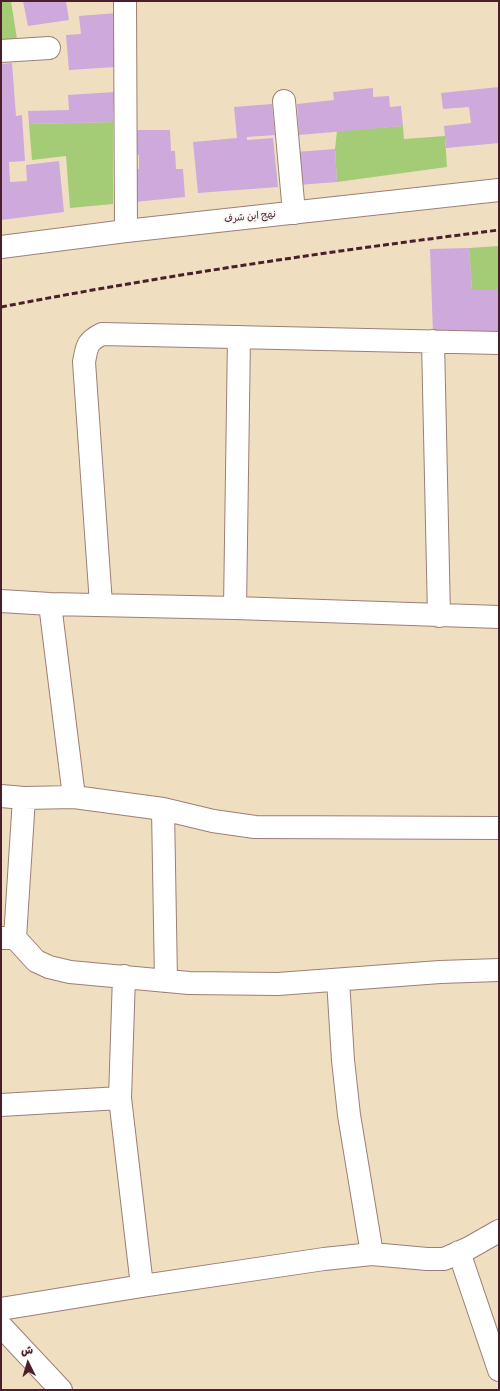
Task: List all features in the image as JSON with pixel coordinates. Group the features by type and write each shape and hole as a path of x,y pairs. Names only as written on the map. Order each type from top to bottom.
{"street":[{"path":"125,1 126,231"},
{"path":"1,51 49,48"},
{"path":"284,101 294,212"},
{"name":"نهج ابن شرف","path":"1,247 126,231 499,190"},
{"path":"101,604 84,362 86,350 91,339 102,334 499,342"},
{"path":"235,608 239,337"},
{"path":"433,341 439,616"},
{"path":"1,601 50,604 101,604 499,617"},
{"path":"50,604 74,797"},
{"path":"1,796 24,798 74,797 163,810 213,821 255,826 499,828"},
{"path":"24,798 8,938 36,961 49,967 70,972 189,983 278,984 440,972 499,970"},
{"path":"163,810 166,980"},
{"path":"124,976 120,1098 142,1286"},
{"path":"338,980 343,1060 349,1115 372,1254"},
{"path":"1,1105 120,1098"},
{"path":"1,1309 324,1259 372,1254 427,1260 444,1259 499,1231"},
{"path":"459,1252 499,1370"},
{"path":"1,1326 61,1390"}],"green space":[{"path":"1,1 11,1 17,39 1,41"},
{"path":"113,122 113,204 70,208 66,156 32,160 29,124"},
{"path":"403,126 404,139 445,136 447,167 337,182 335,149 337,131"},
{"path":"499,246 499,290 472,290 469,248"}],"building":[{"path":"23,1 66,1 69,20 28,26"},
{"path":"117,13 115,67 69,70 66,35 81,34 79,16"},
{"path":"12,63 16,116 22,115 25,161 9,162 10,182 27,181 26,165 59,161 64,212 1,220 1,64"},
{"path":"499,87 499,143 446,148 444,126 471,123 469,107 443,109 441,93"},
{"path":"373,88 373,97 389,96 390,107 401,106 403,126 299,135 297,104 334,100 333,92"},
{"path":"114,92 113,122 29,124 28,111 69,110 68,95"},
{"path":"272,104 275,135 247,137 247,140 273,138 278,187 198,193 193,142 237,138 234,107"},
{"path":"133,130 170,130 171,151 175,151 176,169 183,169 185,197 134,202 133,169 139,169 139,155 133,154"},
{"path":"335,149 337,182 298,185 296,152"},
{"path":"469,248 472,290 499,290 499,335 433,334 430,249"}],"railway":[{"path":"1,307 125,284 249,264 499,230"}]}
